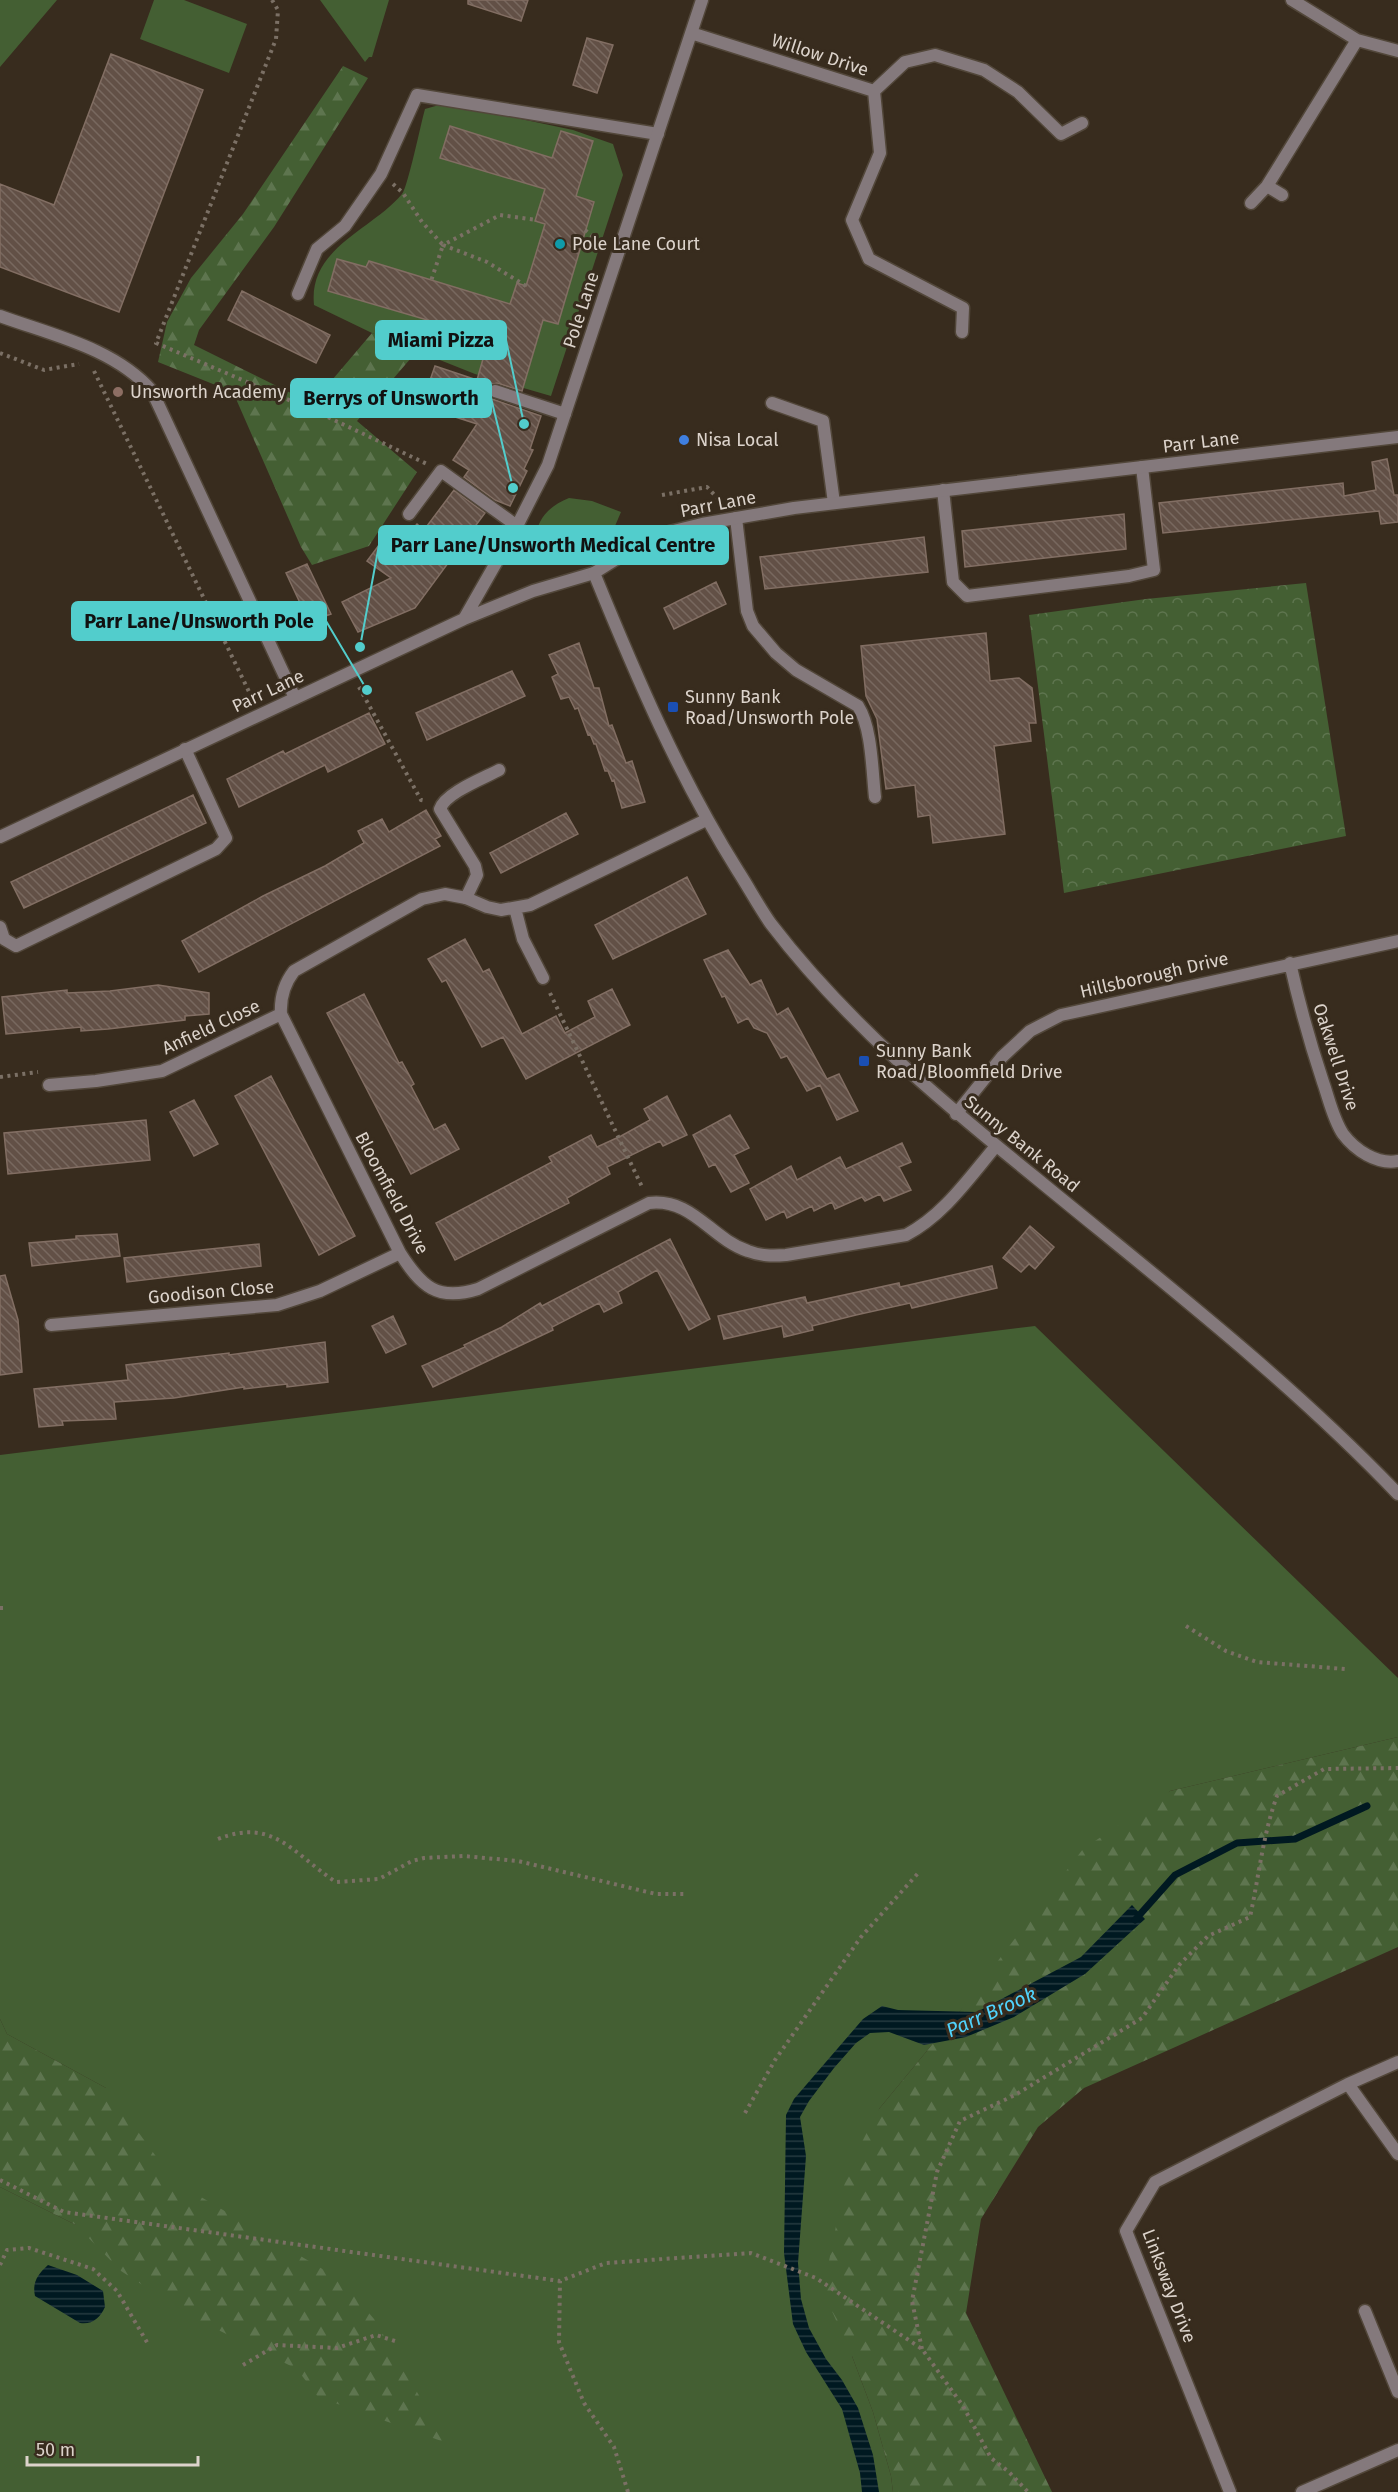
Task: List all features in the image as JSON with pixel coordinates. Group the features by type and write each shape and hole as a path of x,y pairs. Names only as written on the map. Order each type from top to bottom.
{"street":[{"name":"Pole Lane","path":"464,619 517,526 548,465 702,0"},
{"path":"1292,0 1357,40 1398,51"},
{"name":"Willow Drive","path":"691,33 874,91 905,62 936,55 984,70 1018,92 1061,134 1082,123"},
{"path":"1251,203 1267,186 1357,40"},
{"path":"874,91 880,153 852,220 869,259 963,308 962,332"},
{"path":"298,294 317,249 345,226 381,174 417,95 658,134"},
{"path":"1267,186 1282,195"},
{"path":"0,316 116,361 152,391 295,698"},
{"path":"495,391 565,414"},
{"path":"772,403 824,422 834,503"},
{"name":"Parr Lane","path":"0,837 464,619 533,591 594,573 653,536 736,518 834,503 1398,437"},
{"path":"944,490 953,582 967,596 1129,576 1154,570 1142,467"},
{"path":"409,514 441,471 517,526"},
{"path":"736,518 747,610 753,626 796,670 858,706 864,715 875,797"},
{"name":"Sunny Bank Road","path":"594,573 641,689 706,820 770,922 845,1011 957,1114 1253,1356 1311,1407 1398,1494"},
{"path":"0,927 4,939 16,946 216,849 226,838 185,749"},
{"path":"466,897 477,876 475,866 440,809 441,805 452,795 499,770"},
{"path":"281,1014 283,992 294,971 422,899 445,894 466,897 487,907 501,909 530,905 706,820"},
{"path":"515,908 523,939 543,978"},
{"name":"Hillsborough Drive","path":"957,1114 1002,1057 1030,1031 1061,1015 1398,941"},
{"name":"Oakwell Drive","path":"1290,963 1304,1021 1335,1117 1343,1133 1364,1153 1378,1160 1398,1161"},
{"name":"Anfield Close","path":"49,1085 96,1081 162,1071 281,1014"},
{"name":"Bloomfield Drive","path":"281,1014 400,1253 414,1273 431,1288 449,1295 460,1295 478,1289 649,1203"},
{"path":"649,1203 674,1203 747,1251 766,1256 786,1256 906,1235 914,1231 942,1210 996,1146"},
{"name":"Goodison Close","path":"51,1325 277,1305 320,1291 400,1253"},
{"name":"Linksway Drive","path":"1230,2492 1126,2231 1155,2181 1348,2084 1398,2062"},
{"path":"1348,2084 1398,2154"},
{"path":"1365,2311 1398,2392"},
{"path":"1302,2492 1398,2450"}],"path":[{"path":"272,0 278,10 276,39 156,343 316,412 441,471"},
{"path":"403,193 422,222 443,245 487,262 526,286"},
{"path":"431,281 443,245 500,215 537,220"},
{"path":"585,230 601,244"},
{"path":"0,353 44,370 78,364 84,366"},
{"path":"90,369 96,372 259,714"},
{"path":"662,495 707,487 736,518"},
{"path":"350,672 421,800 441,805"},
{"path":"543,978 649,1203"},
{"path":"0,1077 39,1072 49,1085"},
{"path":"1186,1626 1226,1651 1257,1662 1308,1668 1345,1668"},
{"path":"922,2349 912,2301 937,2172 960,2121 1015,2096 1142,2018 1179,1965 1208,1936 1250,1917 1264,1852 1266,1824 1277,1796 1324,1769 1398,1768"},
{"path":"218,1839 248,1831 270,1835 336,1882 379,1879 412,1861 424,1858 463,1856 518,1861 656,1894 687,1894"},
{"path":"745,2113 775,2060 861,1936 920,1871"},
{"path":"0,2180 64,2212 560,2281 606,2263 751,2253 816,2277 922,2349 963,2406 991,2458 1009,2472 1028,2492"},
{"path":"0,2265 7,2250 29,2248 93,2269 117,2291 148,2344"},
{"path":"560,2281 559,2342 584,2403 614,2447 628,2492"},
{"path":"243,2365 277,2344 337,2348 376,2336 395,2341"}],"green space":[{"path":"0,0 57,0 0,67"},
{"path":"154,0 184,0 247,24 229,73 140,39"},
{"path":"320,0 389,0 372,57 365,62"},
{"path":"343,66 368,78 274,227 199,330 194,345 309,402 327,386 372,333 417,351 357,421 417,472 369,546 312,565 301,547 233,392 158,362 167,322 191,278 243,214"},
{"path":"446,103 573,130 613,144 623,175 551,396 475,374 372,333 314,305 315,285 321,269 331,254 389,207 405,189 425,109"},
{"path":"569,498 592,501 621,512 615,526 541,558 536,538 540,521 552,508"},
{"path":"1306,583 1346,836 1064,893 1029,615 1146,599"},
{"path":"1035,1326 1398,1678 1398,1737 1170,1791 959,2012 879,2109 852,2356 873,2412 891,2476 893,2492 0,2492 0,2187 76,2225 106,2088 7,2034 0,2019 0,1455"},
{"path":"1398,1737 1398,1947 1084,2088 1038,2127 981,2219 966,2313 1052,2492 893,2492 891,2476 873,2412 852,2356 823,2291 847,2171 879,2109 959,2012 1083,1849 1170,1791"},
{"path":"0,2019 7,2034 106,2088 174,2181 341,2280 374,2319 447,2443 318,2397 297,2369 190,2316 121,2271 76,2225 0,2187"}],"water":[{"path":"1132,1905 1145,1919 1085,1974 1014,2017 966,2037 924,2045 889,2032 870,2033 856,2043 834,2068 800,2117 806,2156 798,2263 801,2299 809,2328 858,2408 873,2455 879,2492 862,2492 860,2473 842,2409 806,2352 793,2324 784,2253 786,2115 794,2099 863,2019 882,2006 898,2010 977,2012 1081,1957"},
{"path":"48,2265 77,2275 103,2291 105,2307 101,2314 92,2322 80,2323 35,2296 34,2287 37,2279"}],"building":[{"path":"468,0 528,0 521,21 468,4"},
{"path":"587,38 613,45 597,93 573,85"},
{"path":"111,54 203,90 119,312 0,267 0,184 54,205"},
{"name":"Pole Lane Court","path":"450,126 552,158 561,131 593,141 576,196 594,202 558,324 543,320 522,391 497,383 490,385 487,389 492,399 541,416 530,449 533,450 524,469 527,471 510,506 495,500 464,477 469,470 453,460 477,424 421,406 435,366 477,380 489,338 328,291 337,259 366,267 369,261 510,304 517,283 526,286 545,224 535,221 545,189 440,158"},
{"path":"242,291 330,335 316,363 228,320"},
{"path":"1387,459 1394,495 1398,495 1398,522 1381,524 1379,511 1163,533 1159,503 1343,483 1344,496 1376,490 1372,462"},
{"path":"454,490 485,513 415,608 358,632 342,602 391,578 367,561 385,537 392,542 403,527 410,532 417,524 424,530"},
{"path":"1124,514 1126,549 965,567 962,531"},
{"path":"924,537 928,572 765,589 760,557"},
{"path":"307,564 331,614 309,622 286,573"},
{"path":"716,582 726,604 674,629 664,608"},
{"path":"986,633 990,681 1019,678 1032,688 1036,723 1029,723 1031,741 994,746 1005,834 933,843 930,815 918,817 915,785 886,789 877,719 866,696 861,646"},
{"path":"579,643 594,688 599,688 609,726 612,725 626,763 632,761 645,802 622,808 614,780 612,781 608,771 605,771 596,744 590,734 588,735 578,708 575,709 569,697 561,699 552,677 558,674 549,655"},
{"path":"512,671 525,696 427,740 416,713"},
{"path":"369,713 385,744 328,772 325,765 239,807 227,779"},
{"path":"193,795 206,823 24,908 11,882"},
{"path":"426,810 441,836 435,839 440,846 199,972 182,941 364,843 358,831 382,819 389,832"},
{"path":"566,813 578,834 501,873 490,853"},
{"path":"687,877 706,914 613,959 595,925"},
{"path":"465,939 483,972 489,969 522,1034 556,1016 565,1033 595,1017 588,1001 612,989 630,1025 526,1079 503,1037 482,1047 446,980 442,982 428,959"},
{"path":"728,950 750,985 761,980 777,1015 788,1008 827,1079 839,1074 858,1111 837,1120 820,1085 807,1091 787,1056 781,1058 767,1033 754,1028 748,1018 738,1023 704,960"},
{"path":"158,985 209,993 209,1014 185,1016 185,1020 108,1029 81,1031 81,1027 6,1034 2,997 67,990 67,993 110,991"},
{"path":"364,994 399,1063 402,1062 414,1084 411,1086 434,1130 445,1124 459,1149 411,1174 327,1013"},
{"path":"271,1076 355,1236 319,1255 235,1096"},
{"path":"667,1096 687,1135 663,1146 660,1141 607,1167 610,1174 567,1198 569,1203 455,1260 436,1223 552,1162 549,1157 591,1135 597,1147 621,1136 650,1120 644,1109"},
{"path":"194,1100 218,1144 194,1156 170,1112"},
{"path":"730,1115 749,1148 734,1155 749,1183 731,1192 715,1164 709,1167 693,1135"},
{"path":"146,1120 150,1160 8,1174 4,1133"},
{"path":"902,1143 911,1162 899,1167 911,1190 884,1201 880,1194 865,1201 862,1197 835,1209 832,1202 814,1211 812,1206 787,1218 784,1211 766,1220 750,1189 791,1166 797,1180 840,1157 846,1169"},
{"path":"1030,1226 1054,1247 1035,1269 1029,1264 1021,1272 1003,1258"},
{"path":"117,1234 120,1256 32,1266 29,1243 76,1239 76,1236"},
{"path":"670,1239 710,1319 689,1330 657,1270 618,1292 622,1303 604,1312 599,1303 552,1327 553,1330 433,1387 422,1366 465,1347 464,1345 502,1327 540,1303 542,1306"},
{"path":"259,1244 261,1266 127,1282 124,1258"},
{"path":"992,1266 997,1288 912,1308 910,1303 856,1315 812,1326 813,1330 784,1337 782,1326 724,1339 718,1316 805,1297 807,1303 899,1283 900,1287"},
{"path":"5,1275 18,1320 22,1372 0,1375 0,1276"},
{"path":"393,1316 406,1344 386,1353 372,1326"},
{"path":"325,1342 328,1382 287,1387 287,1384 244,1389 244,1387 174,1398 114,1402 116,1419 62,1421 63,1425 39,1427 34,1389 128,1380 126,1365 229,1353 229,1355"}],"waterway":[{"name":"Parr Brook","path":"1135,1920 1175,1875 1237,1843 1295,1839 1367,1806"}],"place":[{"name":"Pole Lane Court","path":"560,244"},
{"name":"Unsworth Academy","path":"118,392"},
{"name":"Miami Pizza","path":"524,424"},
{"name":"Nisa Local","path":"684,440"},
{"name":"Berrys of Unsworth","path":"513,488"},
{"name":"Parr Lane/Unsworth Medical Centre","path":"360,647"},
{"name":"Parr Lane/Unsworth Pole","path":"367,690"},
{"name":"Sunny Bank Road/Unsworth Pole","path":"673,707"},
{"name":"Sunny Bank Road/Bloomfield Drive","path":"864,1061"}]}
